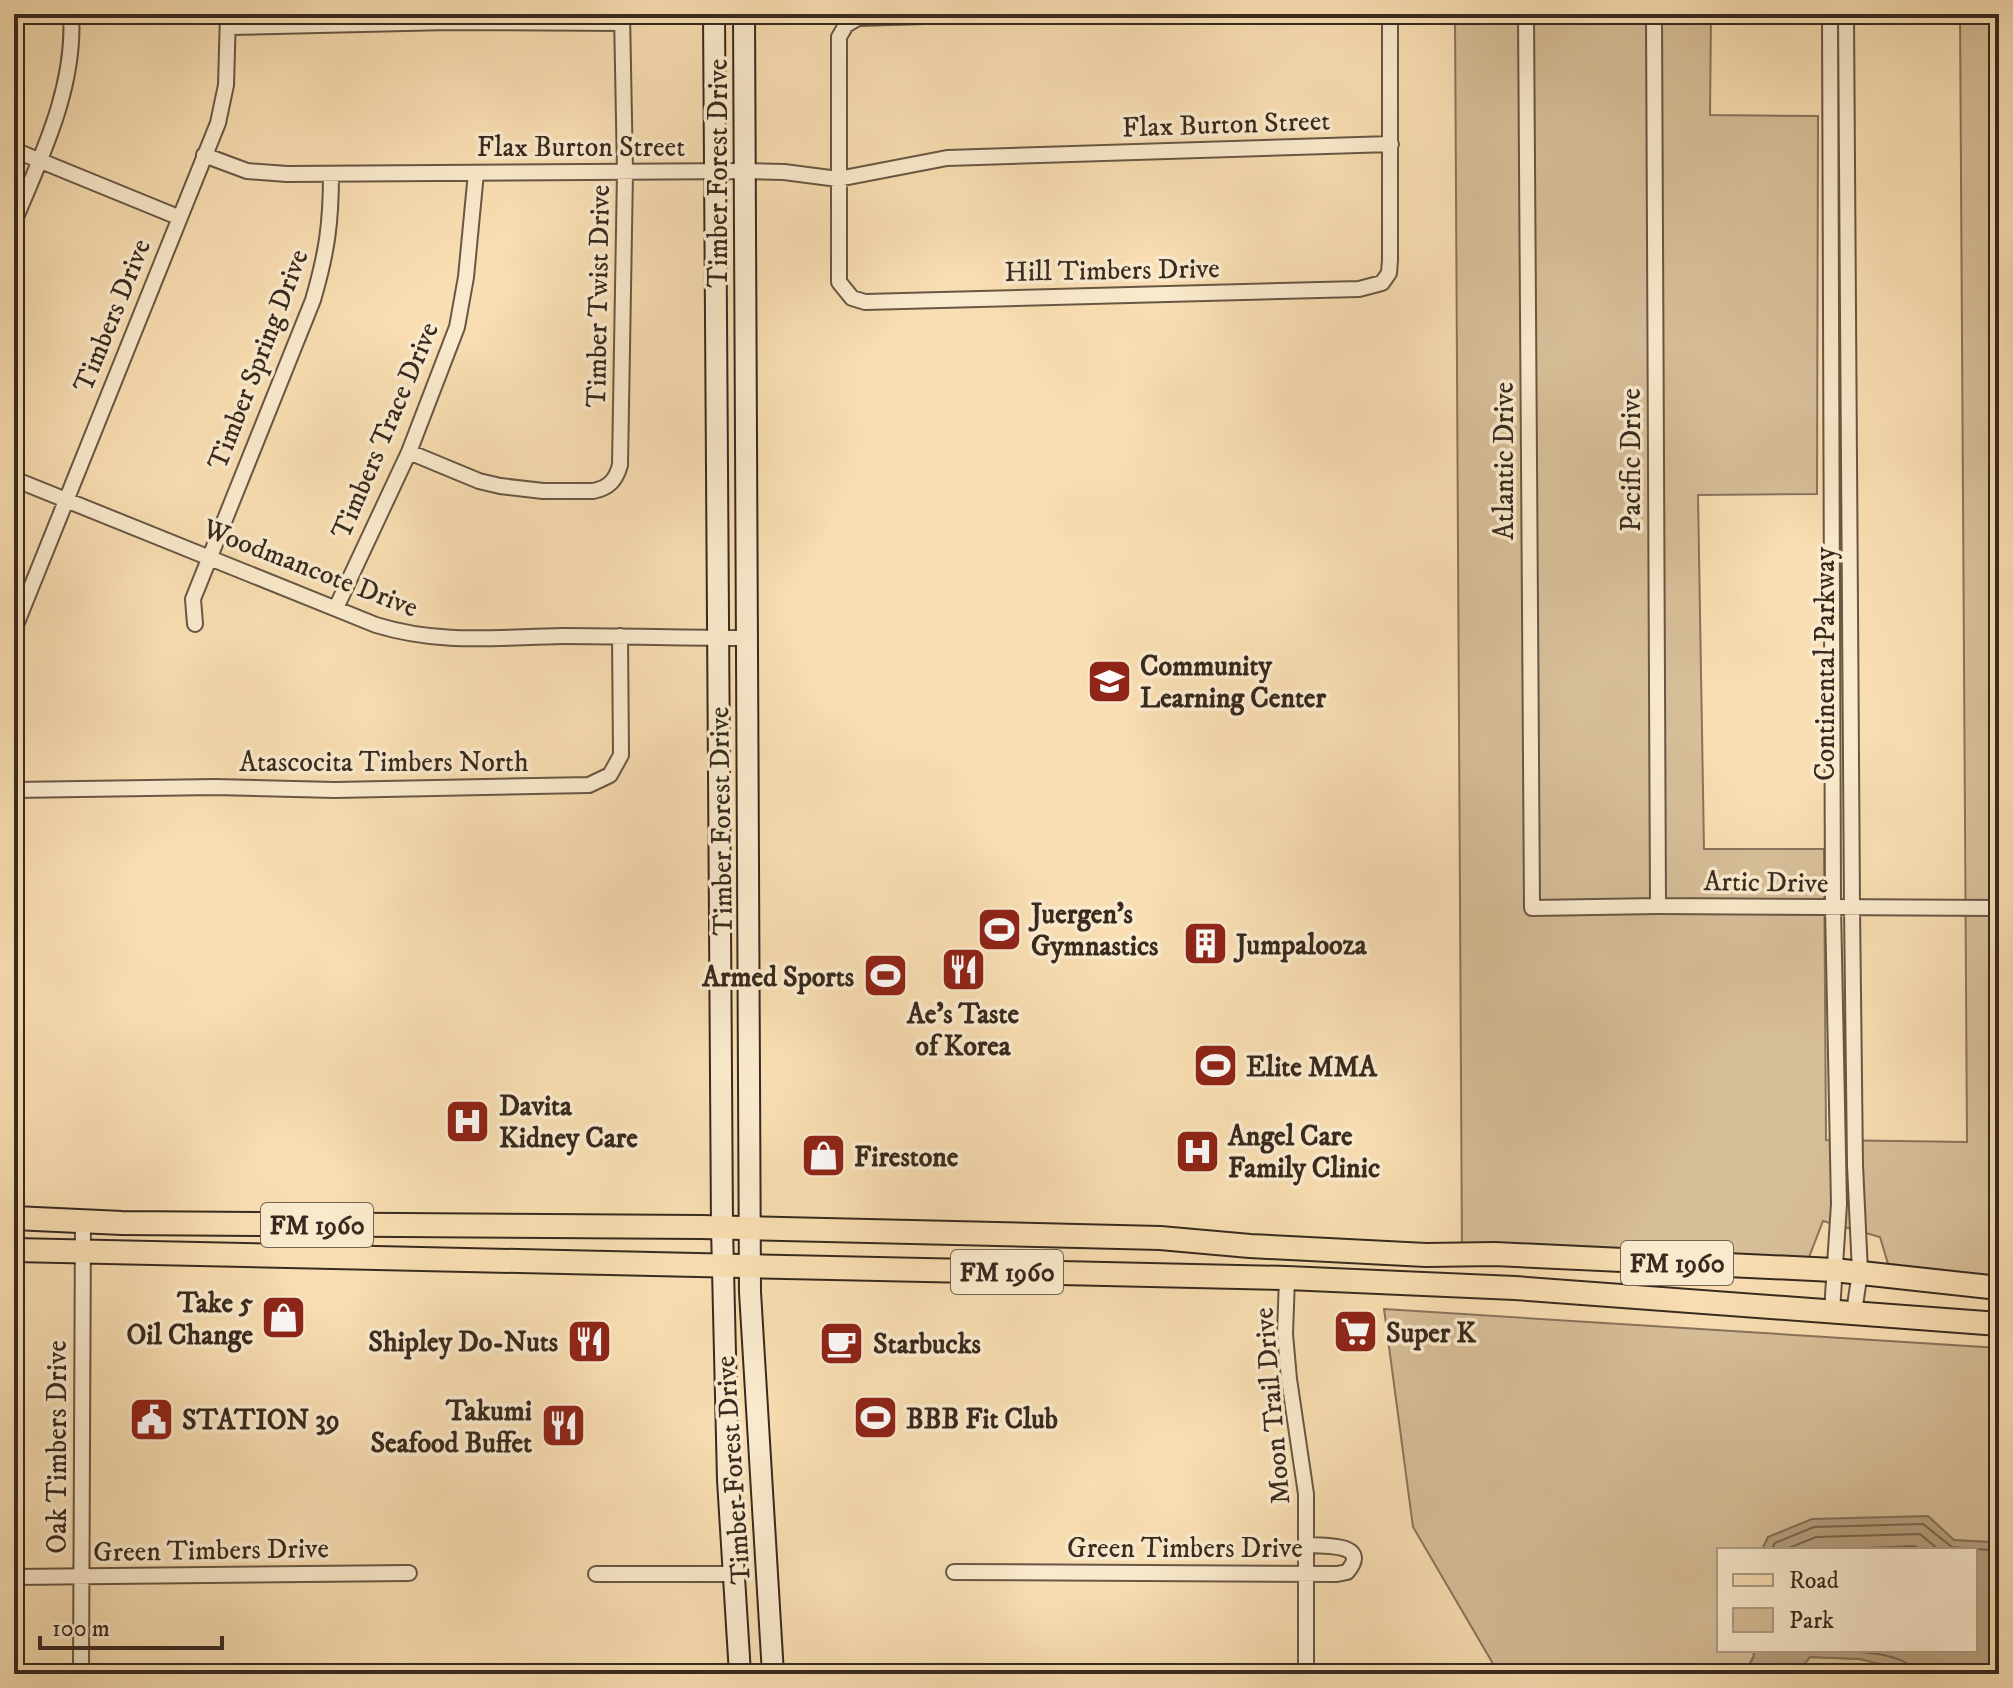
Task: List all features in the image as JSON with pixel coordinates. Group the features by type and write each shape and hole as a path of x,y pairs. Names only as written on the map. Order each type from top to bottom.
{"main road":[{"name":"Timber Forest Drive","path":"714,14 722,1227 728,1480 740,1674"},
{"name":"Timber Forest Drive","path":"744,14 749,1228 760,1482 773,1674"},
{"path":"716,393 746,392"},
{"path":"719,887 749,887"},
{"path":"719,1009 750,1009"},
{"name":"FM 1960","path":"14,1218 722,1227 1160,1238 1299,1243 1354,1251 1426,1255 1495,1254 1834,1270 1999,1288"},
{"path":"1216,1277 1243,1263 1285,1258 1299,1243"},
{"name":"FM 1960","path":"14,1250 1287,1278 1515,1288 1999,1324"},
{"path":"1287,1278 1296,1263 1334,1261 1354,1251"},
{"path":"728,1480 760,1482"}],"street":[{"path":"14,222 64,89 71,48 71,14"},
{"path":"838,179 839,37 846,25 858,18 992,14"},
{"name":"Atlantic Drive","path":"1526,14 1532,908"},
{"name":"Pacific Drive","path":"1654,14 1658,906"},
{"name":"Continental Parkway","path":"1830,14 1833,907 1839,1204 1834,1270 1843,1311"},
{"name":"Continental Parkway","path":"1843,1311 1860,1272 1855,1165 1852,907 1846,14"},
{"path":"1390,16 1391,144"},
{"path":"228,20 449,22 622,18"},
{"name":"Timber Twist Drive","path":"409,452 479,481 500,486 543,491 593,491 603,489 616,479 620,465 625,172 622,18"},
{"name":"Timbers Drive","path":"14,630 223,104 229,59 228,20"},
{"name":"Flax Burton Street","path":"204,155 257,173 745,171 838,179 947,158 1391,144"},
{"name":"Hill Timbers Drive","path":"838,179 839,282 852,298 865,302 1359,289 1382,283 1389,273 1391,144"},
{"path":"14,150 178,217"},
{"name":"Timbers Trace Drive","path":"336,608 409,452 457,327 466,277 476,173"},
{"name":"Timber Spring Drive","path":"195,624 193,599 313,300 326,257 331,219 331,174"},
{"name":"Woodmancote Drive","path":"14,479 376,625 422,637 746,638"},
{"name":"Atascocita Timbers North","path":"14,790 215,787 335,790 589,785 610,775 621,755 620,636"},
{"name":"Artic Drive","path":"1532,908 1999,908"},
{"name":"Oak Timbers Drive","path":"81,1674 83,1221"},
{"name":"Moon Trail Drive","path":"1287,1278 1286,1341 1291,1400 1306,1494 1306,1674"},
{"name":"Green Timbers Drive","path":"954,1572 1305,1574 1347,1572 1352,1566 1350,1551 1342,1546 1307,1545"},
{"name":"Green Timbers Drive","path":"14,1577 409,1573"},
{"path":"596,1574 734,1574"}],"green space":[{"path":"1455,14 1711,14 1710,115 1818,116 1817,494 1698,495 1704,849 1824,849 1826,1140 1967,1142 1960,14 1999,14 1999,1280 1892,1277 1880,1237 1823,1221 1806,1265 1462,1255"},
{"path":"1384,1309 1999,1348 1999,1537 1990,1542 1768,1537 1763,1548 1717,1548 1717,1652 1753,1652 1744,1674 1499,1674 1413,1527"},
{"path":"1810,1657 1860,1659 1920,1674 1796,1674"}],"water":[{"path":"1928,1516 1954,1540 1990,1542 1999,1537 1999,1674 1920,1674 1860,1659 1810,1657 1796,1674 1744,1674 1753,1652 1977,1652 1977,1548 1763,1548 1768,1537 1812,1519"}],"place":[{"name":"Community Learning Center","path":"1109,681"},
{"name":"Juergen's Gymnastics","path":"1000,929"},
{"name":"Jumpalooza","path":"1205,944"},
{"name":"Ae's Taste of Korea","path":"963,969"},
{"name":"Armed Sports","path":"885,976"},
{"name":"Elite MMA","path":"1215,1066"},
{"name":"Davita Kidney Care","path":"468,1121"},
{"name":"Angel Care Family Clinic","path":"1197,1151"},
{"name":"Firestone","path":"823,1156"},
{"name":"Take 5 Oil Change","path":"284,1318"},
{"name":"Super K","path":"1355,1332"},
{"name":"Shipley Do-Nuts","path":"589,1341"},
{"name":"Starbucks","path":"842,1343"},
{"name":"BBB Fit Club","path":"875,1418"},
{"name":"STATION 39","path":"151,1419"},
{"name":"Takumi Seafood Buffet","path":"563,1426"}]}
